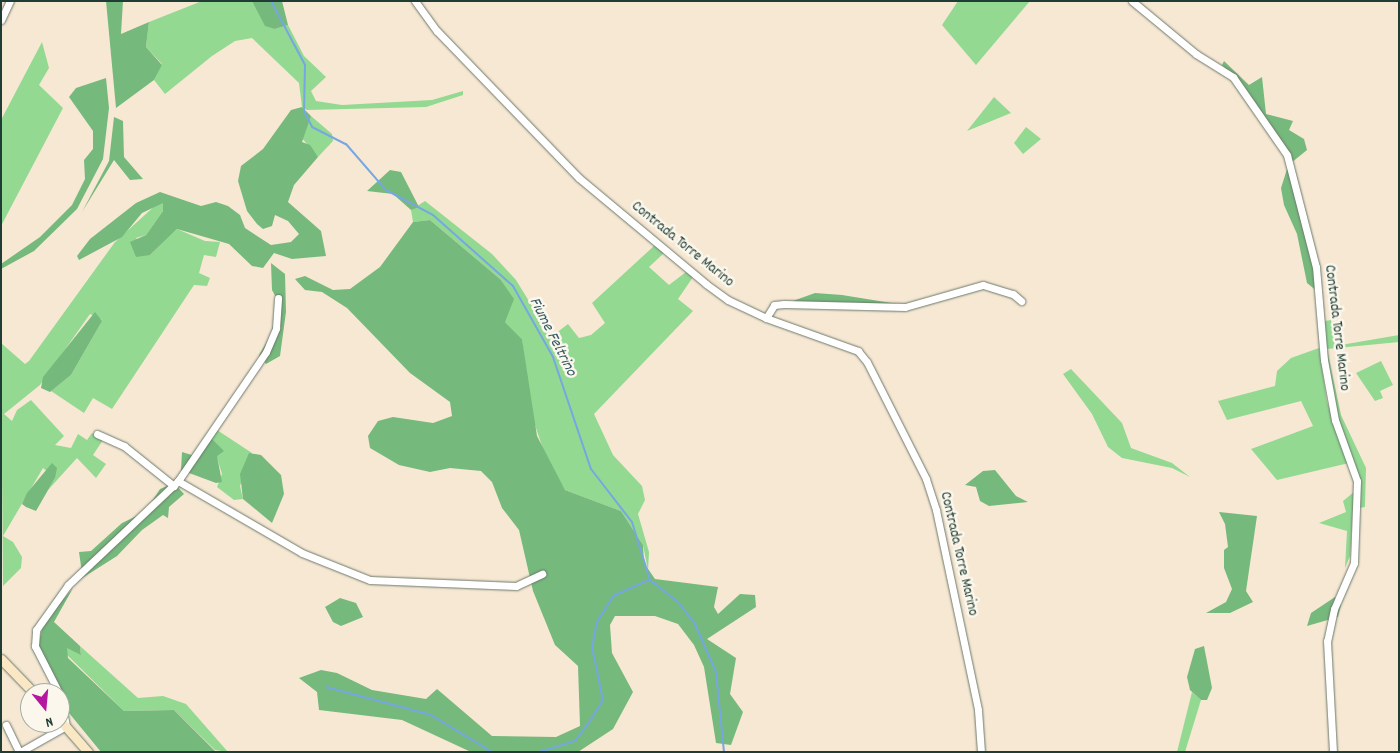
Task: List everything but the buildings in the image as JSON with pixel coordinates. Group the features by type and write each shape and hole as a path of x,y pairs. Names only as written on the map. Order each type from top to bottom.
{"street":[{"path":"1,20 10,1"},
{"name":"Contrada Torre Marino","path":"416,1 437,31 579,178 728,300 766,318 858,351 926,479 978,710 981,752"},
{"name":"Contrada Torre Marino","path":"1132,1 1196,54 1233,77 1287,155 1316,267 1324,360 1336,420 1357,481 1354,563 1334,609 1327,641 1333,752"},
{"path":"766,318 774,305 905,307 983,285 1013,294 1021,301"},
{"path":"54,683 35,646 36,630 68,585 176,483 266,352 276,328 278,298"},
{"path":"97,434 124,446 176,483 302,553 370,580 516,586 542,574"},
{"path":"1,659 24,683"},
{"path":"6,725 20,752 48,733"},
{"path":"70,731 88,752"}],"green space":[{"path":"106,1 123,1 121,34 149,22 146,47 162,65 154,80 116,108"},
{"path":"202,1 252,1 275,29 288,25 304,56 326,77 311,91 316,101 342,105 432,100 463,91 463,95 426,107 307,110 302,107 299,83 252,38 235,41 212,56 165,94 154,80 162,64 146,47 149,22"},
{"path":"252,1 282,1 288,25 275,29 265,26"},
{"path":"958,1 1030,1 976,65 942,25"},
{"path":"42,42 49,68 39,85 63,108 1,226 1,120"},
{"path":"1224,61 1249,85 1262,77 1266,114 1293,121 1289,130 1304,139 1307,150 1291,163 1286,147 1241,82 1222,65"},
{"path":"106,78 109,108 103,159 77,209 34,251 1,269 1,264 40,237 72,205 85,179 84,160 93,149 93,131 69,97 76,88"},
{"path":"994,97 1011,113 967,131"},
{"path":"302,107 311,116 302,142 310,145 318,157 294,185 288,202 321,231 326,256 292,259 274,253 263,268 252,266 229,244 177,229 150,255 136,257 130,242 146,235 163,211 163,203 142,213 122,237 79,260 77,256 90,239 136,203 160,192 201,206 216,202 228,206 240,215 245,228 271,245 291,242 299,234 288,221 275,215 272,226 263,229 257,224 247,211 238,181 241,166 263,149 291,110"},
{"path":"311,116 332,134 333,141 318,157 300,136"},
{"path":"114,117 123,121 124,157 143,179 130,180 114,160 82,212 109,161"},
{"path":"1026,127 1041,139 1023,154 1014,143"},
{"path":"1288,166 1297,192 1318,292 1307,283 1297,234 1284,205 1281,188"},
{"path":"390,170 401,172 419,207 411,210 393,194 367,191"},
{"path":"425,201 492,254 516,280 551,337 568,324 579,338 591,335 605,323 592,303 655,245 664,253 649,267 669,285 686,272 693,277 678,299 693,311 594,414 613,455 642,486 645,500 638,514 649,552 648,571 643,545 621,511 565,490 546,458 530,410 522,339 505,322 500,279 430,220 413,222 411,210"},
{"path":"158,203 164,203 163,211 146,235 136,238 150,255 177,229 205,241 220,242 216,257 204,255 199,273 210,278 207,286 194,285 112,409 93,398 84,413 51,391 71,375 99,326 102,320 90,314 40,385 4,414 12,421 17,410 31,400 64,436 55,445 71,448 78,434 87,440 92,433 103,440 93,455 106,464 96,478 77,458 48,490 55,478 43,468 3,536 13,542 22,557 21,568 3,586 1,343 25,364 29,361 115,242"},
{"path":"430,220 500,279 514,299 505,322 522,339 537,436 565,490 621,511 643,545 644,563 655,579 718,587 714,607 718,614 740,594 755,595 756,607 707,639 736,658 730,694 743,712 731,745 716,743 704,667 694,645 678,624 655,616 615,616 610,625 612,653 633,692 613,729 578,752 471,752 402,720 319,710 317,692 299,678 321,670 337,673 372,690 426,699 437,689 492,736 556,737 580,726 578,666 555,645 533,591 519,530 502,508 492,482 481,471 450,468 430,472 399,465 370,448 368,436 378,421 393,417 433,423 452,416 450,402 410,373 347,308 322,292 305,290 295,279 305,276 333,290 350,289 380,267 413,222"},
{"path":"271,263 285,274 286,312 280,356 266,364 259,355 271,335 278,301 272,290"},
{"path":"815,293 842,295 904,305 790,302"},
{"path":"95,312 102,321 71,375 50,392 41,388 43,377"},
{"path":"1331,320 1335,346 1399,335 1399,342 1327,349 1341,415 1366,468 1365,507 1359,508 1358,478 1336,418 1326,350 1325,321"},
{"path":"1319,348 1327,402 1349,463 1277,480 1251,449 1313,426 1301,401 1227,420 1218,401 1275,386 1277,371 1291,358"},
{"path":"1381,361 1393,385 1380,391 1383,398 1375,401 1356,373"},
{"path":"1071,369 1122,423 1131,448 1172,463 1190,477 1172,468 1122,458 1108,447 1092,414 1063,374"},
{"path":"217,430 252,453 240,486 243,499 234,500 217,487 222,474 211,438"},
{"path":"211,438 224,451 217,456 222,482 216,483 181,470 182,452 195,456"},
{"path":"249,453 261,455 281,475 284,494 272,523 243,499 240,474"},
{"path":"52,463 57,468 55,478 36,511 26,507 22,504 27,493"},
{"path":"995,470 1016,496 1028,502 989,506 980,501 976,487 965,485 983,471"},
{"path":"174,483 184,494 169,507 168,518 163,515 142,530 117,556 76,582 82,573 79,552 91,551 122,523 145,512 160,489"},
{"path":"1354,492 1350,556 1345,568 1347,531 1319,523 1346,512 1343,501"},
{"path":"1219,512 1257,516 1246,591 1253,602 1230,613 1206,613 1226,602 1232,589 1224,568 1224,550 1228,547 1225,524"},
{"path":"73,588 54,622 80,646 81,655 67,648 68,658 124,711 174,710 216,752 101,752 70,714 70,683 55,683 38,645 44,622"},
{"path":"1335,597 1341,605 1338,617 1307,626 1311,613"},
{"path":"340,598 356,603 363,617 341,626 333,622 325,607"},
{"path":"80,646 138,698 163,696 186,704 228,752 215,750 174,710 124,711 64,652 67,647 81,654"},
{"path":"1204,646 1212,688 1207,700 1201,700 1190,690 1187,677 1195,649"},
{"path":"1192,692 1201,700 1185,752 1177,752"}],"waterway":[{"name":"Fiume Feltrino","path":"271,1 305,65 304,111 312,127 346,144 386,190 433,215 513,286 553,357 591,469 632,522 650,580 678,602 695,624 716,672 724,752"},
{"path":"539,752 575,741 588,724 603,700 592,647 597,622 613,596 649,580"},
{"path":"326,687 431,715 492,752"}]}
